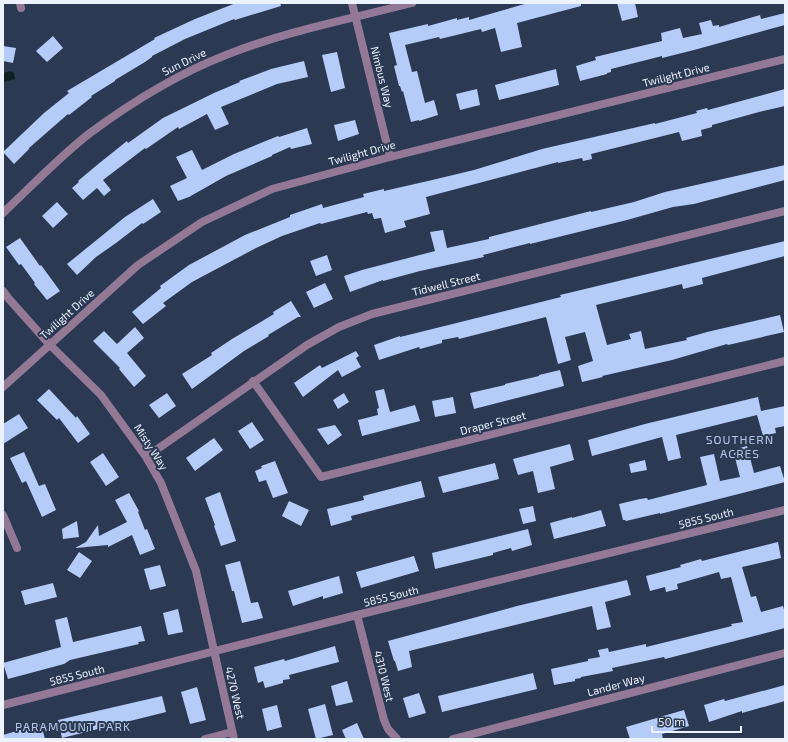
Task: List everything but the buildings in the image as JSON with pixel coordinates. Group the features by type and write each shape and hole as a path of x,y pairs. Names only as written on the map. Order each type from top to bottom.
{"street":[{"name":"Nimbus Way","path":"352,3 390,157"},
{"name":"Sun Drive","path":"3,213 84,138 130,104 193,69 226,55 289,34 412,3"},
{"name":"Twilight Drive","path":"3,388 38,354 50,345 138,265 202,222 272,189 390,157 785,59"},
{"name":"Tidwell Street","path":"146,457 253,381 307,345 339,327 372,314 785,211"},
{"name":"Misty Way","path":"3,291 9,300 50,345 101,395 146,457 161,483 196,571 214,652"},
{"name":"Draper Street","path":"253,381 321,477 785,361"},
{"name":"5855 South","path":"3,705 785,510"},
{"path":"3,515 17,548"},
{"name":"4310 West","path":"357,616 384,720 388,729 397,739"},
{"name":"4270 West","path":"214,652 233,736"},
{"name":"Lander Way","path":"453,739 785,653"},
{"path":"205,739 233,736"}],"shaded area":[{"path":"10,71 14,73 15,79 3,82 3,73"}],"district":[{"name":"SOUTHERN ACRES","path":"740,447"},
{"name":"PARAMOUNT PARK","path":"73,727"}]}
